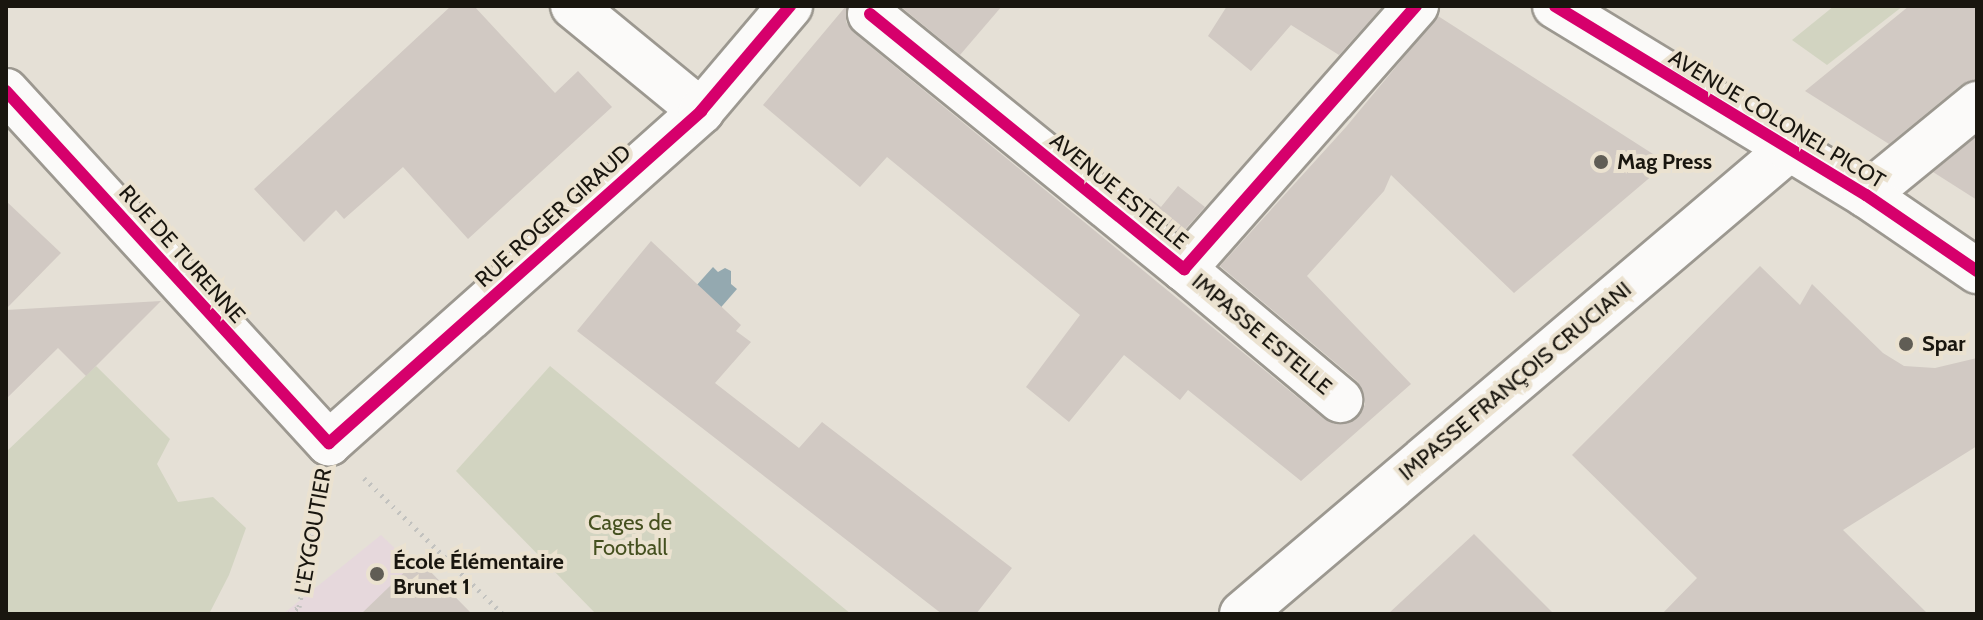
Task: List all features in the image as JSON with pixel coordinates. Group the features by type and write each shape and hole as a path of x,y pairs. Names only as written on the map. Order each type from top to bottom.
{"street":[{"path":"573,6 701,111"},
{"name":"RUE ROGER GIRAUD","path":"329,443 701,111 790,6"},
{"name":"AVENUE ESTELLE","path":"870,14 1184,269 1416,6"},
{"name":"AVENUE COLONEL PICOT","path":"1555,6 1866,195 1977,271"},
{"name":"RUE DE TURENNE","path":"6,91 329,443"},
{"path":"1866,195 1977,104"},
{"name":"IMPASSE FRANÇOIS CRUCIANI","path":"1242,614 1789,149"},
{"name":"IMPASSE ESTELLE","path":"1184,269 1340,400"}],"path":[{"path":"329,443 503,614"}],"shaded area":[{"name":"École Élémentaire Brunet 1","path":"381,535 464,614 283,614"}],"green space":[{"path":"1834,6 1903,6 1827,65 1792,40"},
{"path":"96,366 170,439 157,464 178,502 213,497 246,528 229,575 209,614 6,614 6,452"},
{"name":"Cages de Football","path":"550,366 851,614 596,614 456,471"}],"water":[{"path":"713,267 718,272 725,268 731,271 731,284 737,289 695,337 669,316"}],"building":[{"path":"451,6 474,6 555,93 578,71 612,107 468,239 403,167 344,219 336,210 304,242 254,189"},
{"path":"846,6 846,22 854,33 1324,419 1335,424 1349,423 1360,415 1365,404 1357,381 1220,266 1346,127 1438,16 1667,163 1514,293 1391,175 1384,191 1307,276 1411,384 1301,481 1188,390 1180,400 1124,355 1069,422 1026,387 1080,315 887,157 860,187 763,105"},
{"path":"900,6 1002,6 960,55"},
{"path":"1227,6 1383,6 1339,55 1291,25 1251,71 1208,36"},
{"path":"1909,6 1977,6 1977,80 1961,85 1889,144 1805,91"},
{"path":"1977,136 1977,200 1933,172"},
{"path":"1178,186 1205,207 1181,234 1144,204 1150,198 1161,207"},
{"path":"6,201 61,253 6,309"},
{"path":"651,241 741,325 736,331 751,342 715,383 799,448 822,422 1012,568 976,614 942,614 577,331"},
{"path":"1760,266 1800,305 1812,284 1883,353 1904,366 1935,368 1977,358 1977,446 1843,530 1928,614 1662,614 1697,578 1572,455"},
{"path":"161,301 86,376 58,348 6,399 6,310"},
{"path":"1474,534 1554,614 1388,614"},
{"path":"418,559 472,614 361,614"}],"cycle path":[{"path":"6,91 329,443 701,111 790,6"},
{"path":"870,14 1184,269 1416,6"},
{"path":"1555,6 1866,195 1977,271"}],"place":[{"name":"Mag Press","path":"1601,162"},
{"name":"Spar","path":"1906,344"},
{"name":"École Élémentaire Brunet 1","path":"377,574"}]}
